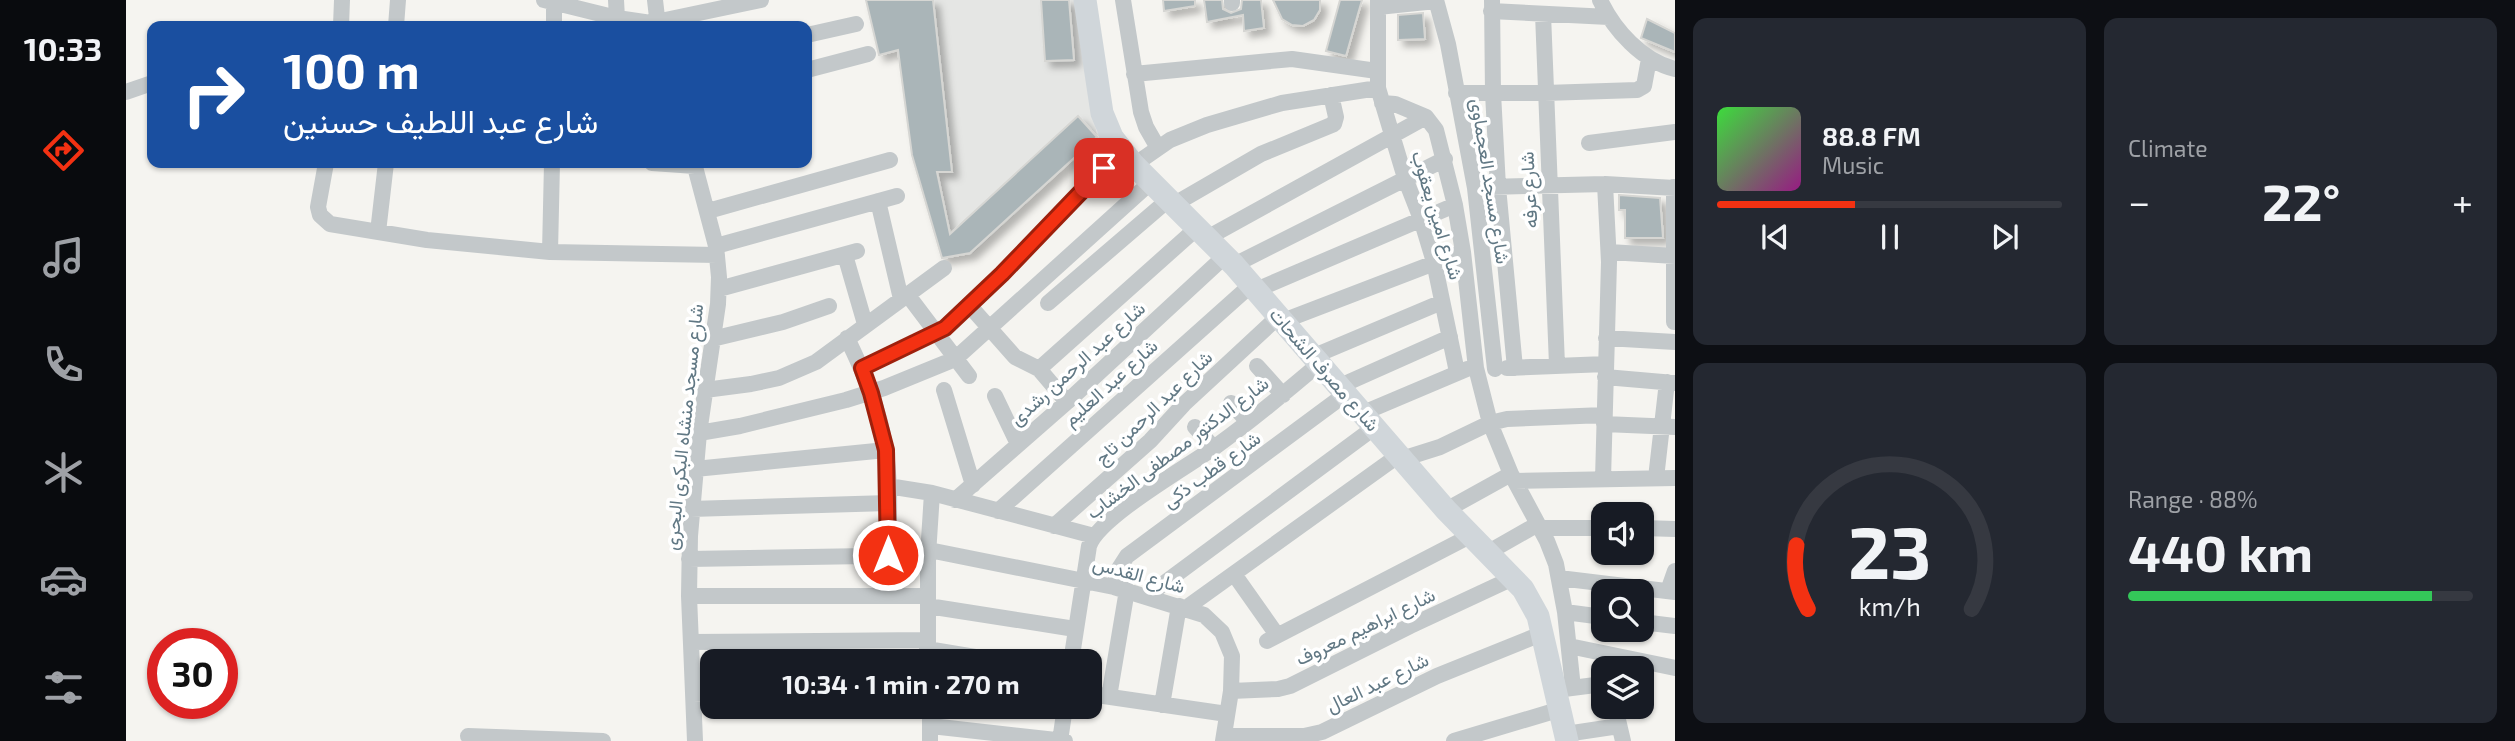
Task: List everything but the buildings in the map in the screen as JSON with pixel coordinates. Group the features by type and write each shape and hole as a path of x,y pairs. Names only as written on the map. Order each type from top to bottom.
{"street":[{"path":"341,21 342,0"},
{"path":"397,21 398,0"},
{"path":"616,0 617,18"},
{"path":"655,0 657,21"},
{"path":"670,21 761,0"},
{"name":"شارع مصرف الشحات","path":"1085,0 1102,113 1112,137 1170,203 1254,287 1446,510 1513,578 1532,603 1563,696 1567,737"},
{"path":"1123,0 1143,119 1158,148"},
{"path":"1600,0 1609,17 1649,59 1675,69"},
{"path":"553,21 551,1 637,21"},
{"path":"1378,4 1436,1"},
{"name":"شارع مسجد العجماوى","path":"1436,1 1448,44 1475,188 1495,369"},
{"name":"شارع امين يعقوب","path":"1378,4 1377,71 1380,96 1434,262 1457,372"},
{"path":"1515,368 1498,187 1492,6 1544,14 1609,17"},
{"name":"شارع عرفه","path":"1544,14 1557,366"},
{"path":"812,34 856,24"},
{"path":"812,69 868,54"},
{"path":"1134,74 1292,59 1377,71"},
{"path":"1456,93 1545,93 1641,88 1646,82 1649,59"},
{"path":"126,92 147,85"},
{"path":"1048,303 1170,203 1261,154 1334,124 1336,117 1331,95"},
{"path":"862,368 936,333 1128,158 1219,121 1282,103 1331,95 1380,96 1426,117 1436,130 1455,205 1476,368 1490,423 1513,477 1552,553 1559,578 1569,646 1563,696"},
{"path":"1039,369 1202,233 1392,137 1426,117"},
{"path":"1589,143 1675,132"},
{"name":"شارع عبد الرحمن رشدى","path":"955,500 1229,261 1445,159"},
{"path":"708,211 890,160"},
{"path":"325,168 318,207 320,215 330,224 427,240 550,252 717,251 897,196"},
{"path":"378,232 385,168"},
{"path":"550,252 552,168"},
{"name":"شارع مسجد منشاه البكرى البحرى","path":"695,741 689,596 691,509 719,289 717,251 696,168"},
{"path":"699,433 740,426 871,393 955,359 1151,182"},
{"path":"1475,188 1549,184 1674,188 1674,322"},
{"path":"1604,479 1609,252 1605,184"},
{"path":"878,201 904,296 968,376"},
{"name":"شارع عبد العليم","path":"998,511 1254,287 1455,205"},
{"path":"1281,319 1463,252"},
{"path":"1609,252 1674,256"},
{"path":"719,289 851,253 866,324"},
{"path":"705,390 751,384 798,371 816,362 944,268"},
{"name":"شارع الدكتور مصطفى الخشاب","path":"1073,649 1089,546 1094,536 1139,499 1248,422 1283,394 1317,359 1442,302"},
{"path":"969,304 1015,358 1039,369 1067,402"},
{"path":"712,339 783,322 829,306"},
{"name":"شارع عبد الرحمن تاج","path":"1054,526 1150,441 1184,404 1281,319"},
{"path":"847,338 871,393 886,450 888,555"},
{"name":"شارع قطب ذكى","path":"1109,696 1121,589 1118,570 1127,556 1343,390 1450,338"},
{"path":"1606,338 1675,342"},
{"path":"1257,366 1283,394"},
{"path":"1147,596 1369,420 1457,372 1476,368 1557,366 1605,371 1671,383 1669,427 1656,478"},
{"path":"944,390 973,485"},
{"path":"995,396 1018,444"},
{"path":"1231,403 1248,422"},
{"path":"1162,705 1182,607 1234,574 1401,457 1440,447 1490,423 1515,418 1604,419 1669,427"},
{"path":"1195,427 1214,448"},
{"path":"695,469 886,450"},
{"path":"1446,510 1513,477 1675,478"},
{"path":"888,486 932,493 1094,536"},
{"path":"928,649 928,553 932,493"},
{"path":"691,509 889,503"},
{"path":"1487,553 1539,526 1591,528"},
{"path":"1654,528 1675,529"},
{"path":"1234,574 1272,638 1470,536"},
{"name":"شارع القدس","path":"689,559 928,553 1083,580 1182,607 1204,615 1222,632 1232,656 1231,691 1223,738"},
{"path":"1559,578 1672,591 1675,571"},
{"name":"شارع ابراهيم معروف","path":"1231,691 1290,686 1513,578"},
{"path":"689,596 928,601 1076,629"},
{"path":"1565,612 1591,615"},
{"path":"1654,623 1675,626"},
{"name":"شارع عبد العال","path":"1223,738 1304,736 1322,732 1437,676 1541,634"},
{"path":"691,642 898,649"},
{"path":"1569,646 1594,656"},
{"path":"1654,666 1675,668"},
{"path":"1454,741 1563,696 1591,688"},
{"path":"694,694 700,694"},
{"path":"1102,695 1227,714"},
{"path":"930,734 1062,741 1064,719"},
{"path":"1567,737 1621,733"},
{"path":"468,736 603,741"}],"shaded area":[{"path":"866,0 1078,0 1097,137 973,253 942,259 912,155 898,50 879,55"}],"route":[{"path":"888,555 886,450 862,368 945,328 1002,274 1104,168"}]}
